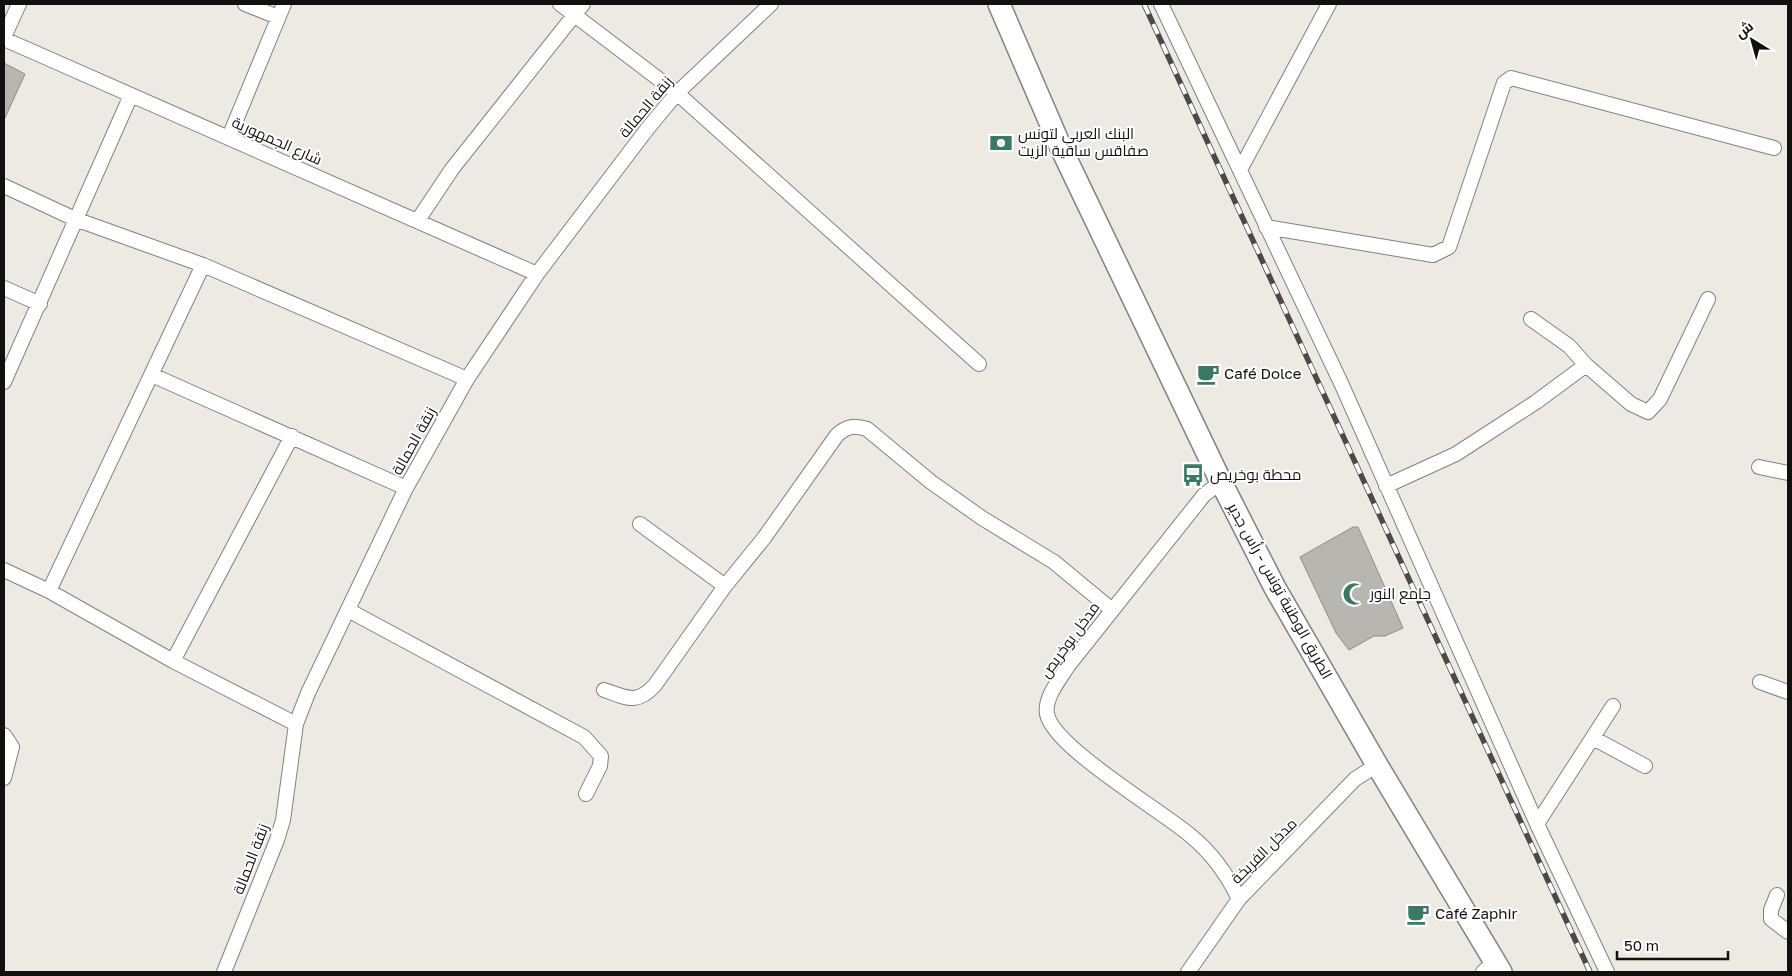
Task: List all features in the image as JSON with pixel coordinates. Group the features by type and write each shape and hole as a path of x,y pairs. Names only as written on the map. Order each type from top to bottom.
{"main road":[{"name":"الطريق الوطنية تونس - رأس جدير","path":"999,4 1212,489 1276,588 1493,969"}],"street":[{"path":"4,38 19,4"},
{"path":"245,4 278,18"},
{"path":"229,137 284,4"},
{"path":"560,4 579,9 677,93 979,364"},
{"name":"زنقة الحمالة","path":"224,972 277,840 283,820 296,724 308,693 406,488 467,379 537,274 648,128 677,93 772,4"},
{"path":"1161,4 1341,383 1537,824 1607,972"},
{"path":"1240,170 1329,4"},
{"path":"418,220 452,169 579,9"},
{"name":"شارع الجمهورية","path":"4,38 537,274"},
{"path":"1266,227 1433,255 1449,247 1504,83 1511,78 1774,148"},
{"path":"4,382 131,95"},
{"path":"4,186 75,219 202,265 467,379"},
{"path":"49,591 202,265"},
{"path":"4,288 40,304"},
{"path":"1530,319 1569,346 1586,365 1631,404 1648,412 1660,399 1708,299"},
{"path":"1386,486 1456,454 1536,402 1586,365"},
{"path":"152,375 406,488"},
{"path":"604,690 633,699 647,694 725,586 764,538 837,435 845,428 858,426 867,428 931,482 982,518 1054,562 1112,610"},
{"path":"173,661 292,436"},
{"path":"1759,466 1788,473"},
{"name":"مدخل بوخريص","path":"1212,489 1112,610 1057,683 1046,711 1049,720 1068,743 1192,836 1226,872 1239,899"},
{"path":"640,524 725,586"},
{"path":"4,570 49,591 173,661 296,724"},
{"path":"348,610 584,737 601,756 600,766 586,794"},
{"path":"1760,682 1788,692"},
{"path":"1537,824 1613,706"},
{"path":"4,735 12,747 4,778"},
{"path":"1593,738 1645,766"},
{"name":"مدخل الفريخة","path":"1188,972 1239,899 1355,779 1377,765"},
{"path":"1777,895 1771,910 1771,919 1788,932"}],"building":[{"path":"4,63 25,74 4,120"},
{"path":"1353,527 1358,527 1403,628 1385,636 1374,636 1349,650 1336,633 1300,557"}],"railway":[{"path":"1144,4 1590,972"}],"place":[{"name":"البنك العربي لتونس صفاقس ساقية الزيت","path":"1001,143"},
{"name":"Café Dolce","path":"1208,374"},
{"name":"محطة بوخريص","path":"1193,475"},
{"name":"جامع النور","path":"1354,594"},
{"name":"Café Zaphir","path":"1418,914"}]}
